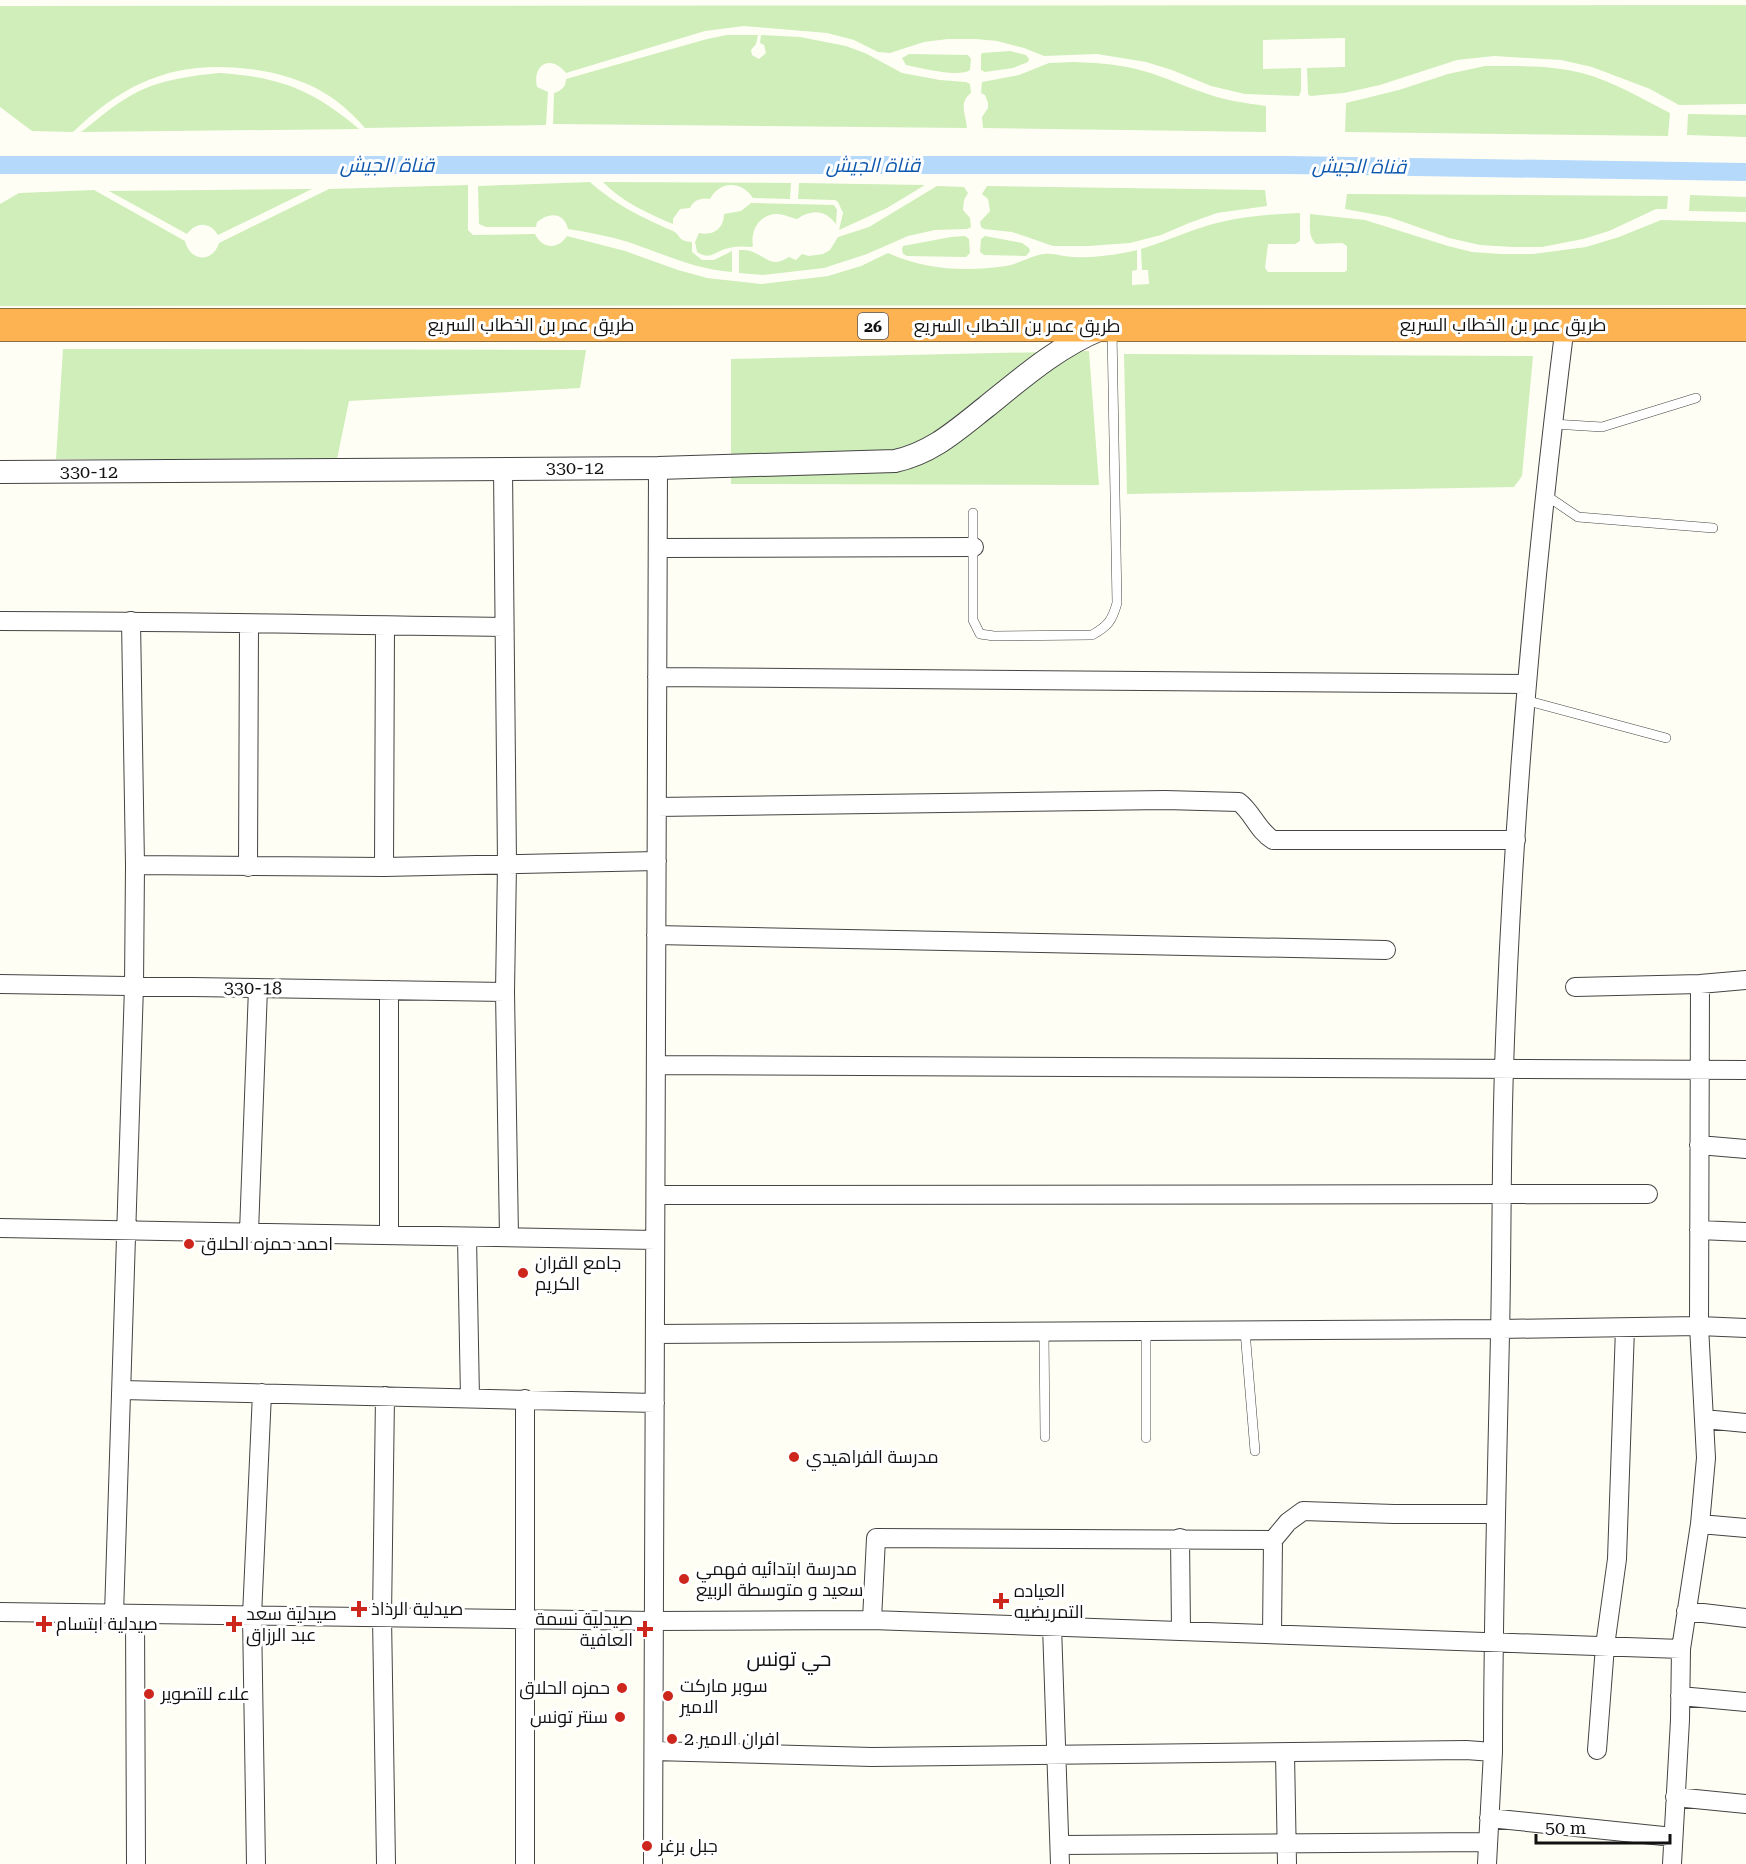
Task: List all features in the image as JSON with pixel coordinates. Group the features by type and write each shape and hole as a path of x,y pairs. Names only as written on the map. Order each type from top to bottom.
{"highway":[{"name":"طريق عمر بن الخطاب السريع","path":"0,325 1746,325"}],"street":[{"path":"1487,1864 1493,1752 1504,1069 1515,840 1525,692 1544,494 1565,325"},
{"name":"330-12","path":"0,472 658,468 883,462 920,454 942,442 1055,353 1090,334 1111,326"},
{"path":"653,1864 658,468"},
{"path":"503,469 507,864 505,992 509,1237"},
{"path":"658,548 974,547"},
{"path":"0,621 504,627"},
{"path":"114,1614 128,1231 134,986 135,865 131,621"},
{"path":"248,867 249,624"},
{"path":"384,867 385,626"},
{"path":"657,677 1525,692"},
{"path":"657,807 1165,800 1239,802 1265,835 1273,840 1515,840"},
{"path":"135,865 384,867 657,861"},
{"path":"656,935 1386,950"},
{"path":"1575,987 1700,984 1746,980"},
{"name":"330-18","path":"0,984 505,992"},
{"path":"1672,1864 1681,1649 1700,1524 1706,1458 1699,1326 1700,984"},
{"path":"249,1233 258,988"},
{"path":"388,990 389,1235"},
{"path":"656,1065 1746,1070"},
{"path":"1699,1145 1746,1149"},
{"path":"656,1195 1648,1194"},
{"path":"0,1228 655,1240"},
{"path":"1699,1230 1746,1232"},
{"path":"467,1237 470,1398"},
{"path":"655,1334 1699,1326 1746,1328"},
{"path":"1597,1750 1605,1646 1617,1559 1625,1328"},
{"path":"122,1390 655,1403"},
{"path":"256,1864 252,1616 262,1393"},
{"path":"386,1396 382,1617 386,1864"},
{"path":"525,1399 525,1864"},
{"path":"1704,1419 1746,1423"},
{"path":"1272,1634 1273,1540 1288,1522 1303,1511 1496,1514"},
{"path":"1700,1524 1746,1528"},
{"path":"872,1620 876,1538 1273,1540"},
{"path":"1180,1538 1181,1630"},
{"path":"1686,1611 1746,1618"},
{"path":"0,1612 654,1621 872,1620 1681,1649"},
{"path":"135,1614 136,1864"},
{"path":"1052,1626 1060,1864"},
{"path":"1680,1696 1746,1702"},
{"path":"654,1751 872,1757 1466,1750 1493,1752"},
{"path":"1285,1753 1287,1864"},
{"path":"1675,1797 1746,1804"},
{"path":"1489,1818 1674,1837"},
{"path":"1061,1845 1488,1842"}],"lane":[{"path":"973,513 973,620 980,634 994,636 1092,635 1112,619 1117,603 1111,326"},
{"path":"1553,424 1602,427 1696,398"},
{"path":"1544,494 1578,517 1713,528"},
{"path":"1525,692 1665,738"},
{"path":"1146,1331 1146,1438"},
{"path":"1245,1331 1255,1451"},
{"path":"1044,1332 1045,1437"}],"green space":[{"path":"1746,5 1746,104 1679,105 1650,89 1592,67 1561,60 1494,56 1457,60 1380,85 1344,93 1310,96 1307,68 1345,67 1345,38 1263,40 1263,69 1301,68 1299,96 1245,94 1211,86 1146,62 1097,54 1044,56 997,41 948,39 924,42 890,53 878,52 854,40 827,33 744,26 705,31 566,73 554,64 544,64 537,72 536,79 537,87 548,92 546,125 365,128 339,103 297,80 273,73 223,67 175,72 133,87 93,114 73,132 32,131 0,107 0,6"},
{"path":"727,35 758,35 756,44 751,50 752,55 759,59 766,53 764,45 760,43 761,35 800,37 846,46 867,54 902,73 966,82 970,84 971,93 964,105 967,128 553,124 554,93 563,88 566,79"},
{"path":"1010,51 1026,55 1028,62 1013,68 985,72 981,70 982,53"},
{"path":"909,54 968,55 971,59 970,70 949,73 906,65 902,58"},
{"path":"1075,62 1136,69 1218,97 1266,106 1266,132 983,128 982,117 988,108 988,103 985,95 981,93 982,82 1019,75 1049,63"},
{"path":"1485,66 1534,66 1558,69 1582,73 1605,81 1670,113 1668,136 1345,132 1346,103"},
{"path":"220,73 261,78 295,88 326,104 359,129 81,132 117,104 151,86"},
{"path":"1688,114 1746,115 1746,137 1687,135"},
{"path":"590,182 629,210 673,231 682,239 692,242 692,252 702,260 714,260 732,251 732,272 691,264 598,234 568,229 563,219 556,215 546,216 537,222 536,227 486,227 479,224 478,186"},
{"path":"603,182 791,183 790,199 753,198 743,188 731,185 719,188 710,199 698,200 690,208 680,209 673,219 673,224 645,212"},
{"path":"799,183 925,185 887,208 839,230 843,213 838,202 798,199"},
{"path":"468,185 468,230 473,235 535,234 542,243 550,246 559,244 567,236 625,251 707,278 761,284 828,276 861,266 888,253 931,266 976,269 1006,266 1041,254 1089,257 1137,250 1137,270 1132,271 1132,285 1149,284 1148,270 1142,270 1141,249 1221,222 1280,214 1300,213 1300,241 1295,244 1268,244 1265,268 1268,272 1345,272 1347,270 1347,246 1342,243 1316,244 1311,234 1310,214 1365,220 1472,252 1501,254 1533,254 1586,247 1661,220 1746,222 1746,305 0,306 0,204 19,193 94,190 185,241 196,256 207,257 216,250 219,243 329,189"},
{"path":"937,186 964,187 968,193 964,200 963,210 970,218 971,227 935,230 908,236 867,254 824,268 763,275 739,273 739,250 751,251 774,262 789,257 796,260 802,254 809,256 823,254 830,250 838,237 869,227"},
{"path":"987,186 1265,190 1267,206 1217,213 1161,235 1130,243 1053,246 1012,232 981,227 980,222 990,211 988,199 982,194"},
{"path":"312,189 218,235 211,228 203,225 195,227 187,234 109,191"},
{"path":"1347,194 1668,196 1667,209 1656,209 1609,231 1542,247 1512,247 1480,245 1449,238 1389,217 1345,209"},
{"path":"1690,195 1746,197 1746,212 1689,211"},
{"path":"751,203 834,205 837,210 836,224 827,216 813,212 797,219 780,214 771,215 758,224 753,234 753,246 751,247 732,247 708,256 697,252 695,242 699,233 717,230 722,224 724,214 741,211"},
{"path":"965,236 969,239 970,253 966,257 907,256 903,254 903,246"},
{"path":"985,236 1022,243 1030,251 1026,256 984,255 980,252 981,239"},
{"path":"63,349 586,350 580,388 349,401 337,459 56,459"},
{"path":"1089,351 1099,485 731,484 731,359"},
{"path":"1124,354 1533,356 1522,476 1514,487 1127,494"}],"waterway":[{"name":"قناة الجيش","path":"0,165 1288,165 1746,172"}],"place":[{"name":"احمد حمزه الحلاق","path":"189,1244"},
{"name":"جامع القران الكريم","path":"523,1273"},
{"name":"مدرسة الفراهيدي","path":"794,1457"},
{"name":"مدرسة ابتدائيه فهمي سعيد و متوسطة الربيع","path":"684,1579"},
{"name":"العياده التمريضيه","path":"1001,1601"},
{"name":"صيدلية الرذاذ","path":"359,1609"},
{"name":"صيدلية ابتسام","path":"44,1624"},
{"name":"صيدلية سعد عبد الرزاق","path":"234,1624"},
{"name":"صيدلية نسمة العافية","path":"645,1629"},
{"name":"حمزه الحلاق","path":"622,1688"},
{"name":"علاء للتصوير","path":"149,1694"},
{"name":"سوبر ماركت الامير","path":"668,1696"},
{"name":"سنتر تونس","path":"620,1717"},
{"name":"افران الامير 2","path":"672,1739"},
{"name":"جبل برغر","path":"647,1846"}],"district":[{"name":"حي تونس","path":"789,1659"}]}
